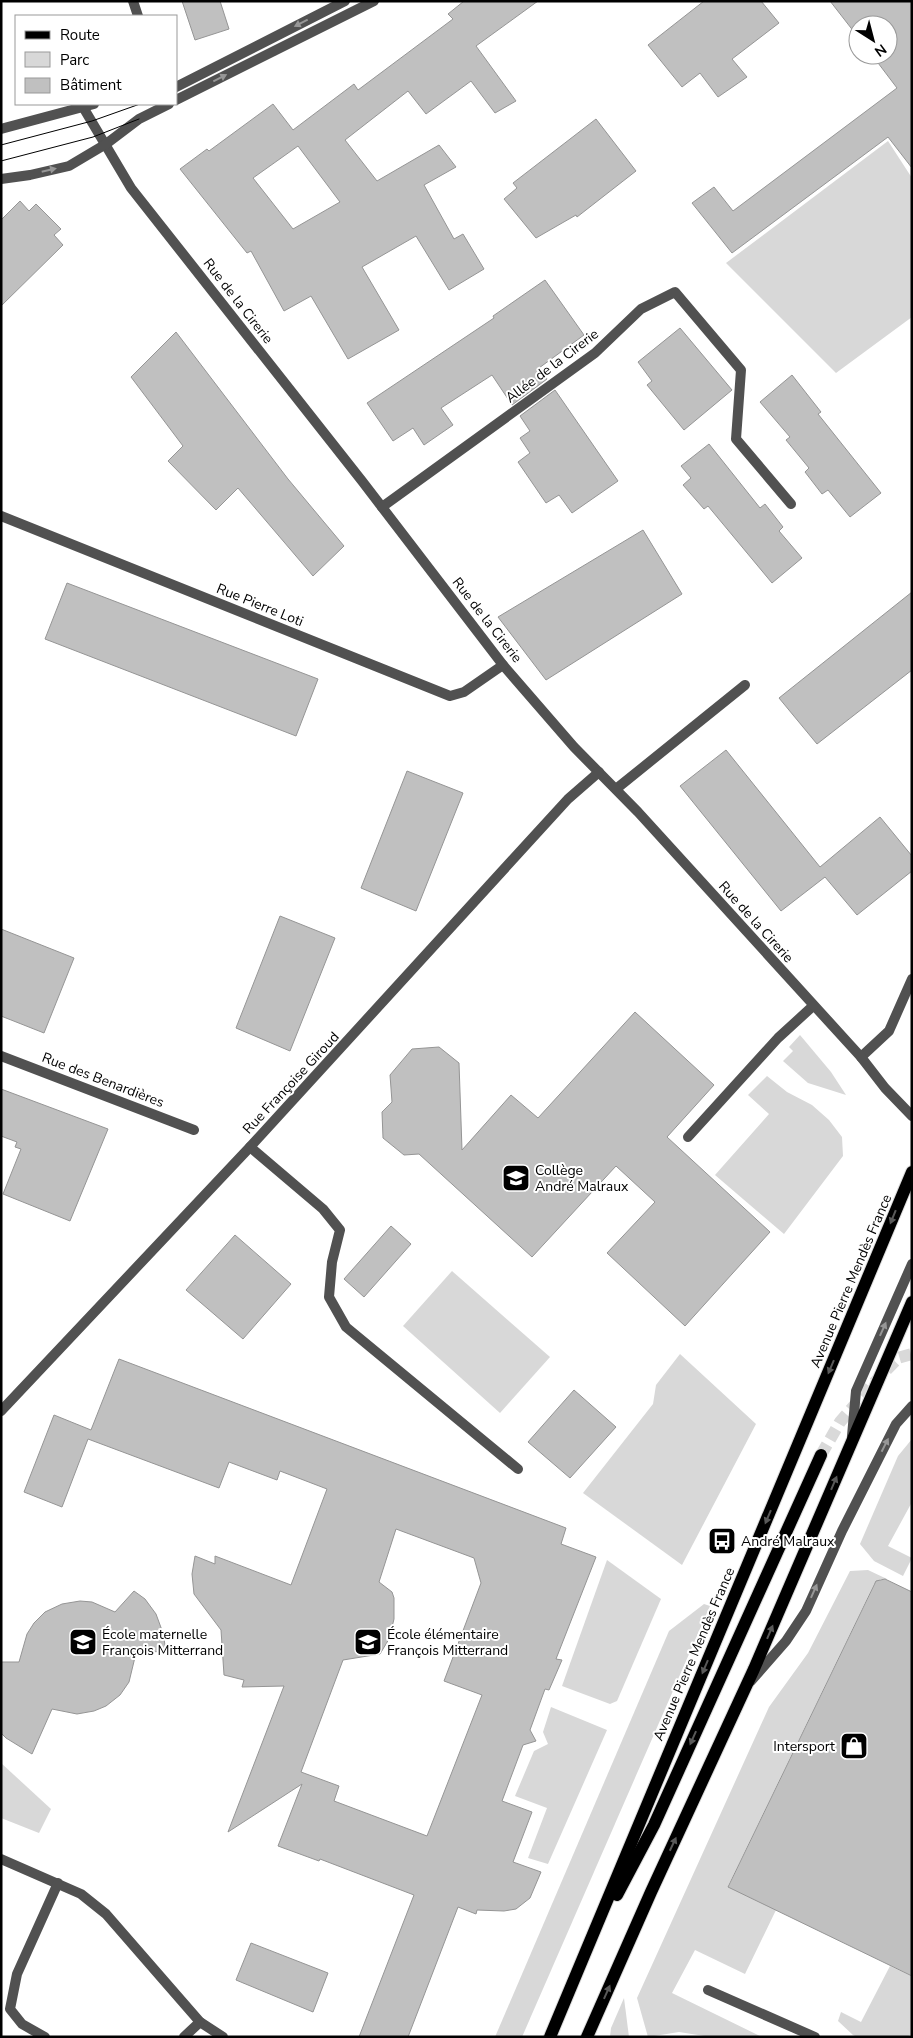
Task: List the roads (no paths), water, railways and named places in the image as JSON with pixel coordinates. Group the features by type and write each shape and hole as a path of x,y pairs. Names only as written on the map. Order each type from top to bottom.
{"main road":[{"name":"Avenue Pierre Mendès France","path":"550,2037 906,1197 912,1172"},
{"path":"587,2037 655,1883 746,1687 912,1302"},
{"path":"580,1966 654,1825 821,1454"}],"street":[{"path":"133,1 138,15"},
{"path":"178,85 345,1"},
{"path":"178,98 374,1"},
{"path":"1,129 90,105"},
{"path":"1,179 30,175 69,166 106,144 139,119 167,105"},
{"name":"Rue de la Cirerie","path":"83,107 131,188 382,507 503,665 574,746 616,789 861,1057 885,1088 912,1116"},
{"name":"Allée de la Cirerie","path":"382,507 595,353 641,309 675,292 741,370 736,438 791,504"},
{"name":"Rue Pierre Loti","path":"1,516 450,696 464,692 503,665"},
{"path":"616,789 745,685"},
{"name":"Rue Françoise Giroud","path":"1,1411 250,1147 568,799 599,772"},
{"path":"861,1057 889,1031 912,979"},
{"path":"688,1137 778,1038 813,1006"},
{"name":"Rue des Benardières","path":"1,1056 194,1130"},
{"path":"250,1147 322,1209 340,1230 332,1262 329,1297 346,1327 518,1469"},
{"path":"852,1442 856,1391 912,1264"},
{"path":"746,1687 786,1641 806,1611 842,1531 896,1424 912,1406"},
{"path":"1,1859 81,1894 106,1914 200,2022 223,2037"},
{"path":"45,2037 22,2024 10,2009 17,1974 58,1883"},
{"path":"708,1990 815,2037"},
{"path":"184,2037 200,2022"}],"tunnel":[{"path":"821,1455 840,1422 872,1385 898,1358 912,1354"}],"tram line":[{"path":"1,145 92,121 137,105"},
{"path":"1,161 93,137 139,119"}],"place":[{"name":"Collège André Malraux","path":"516,1178"},
{"name":"André Malraux","path":"722,1541"},
{"name":"École maternelle François Mitterrand","path":"83,1642"},
{"name":"École élémentaire François Mitterrand","path":"368,1642"},
{"name":"Intersport","path":"854,1746"}]}
